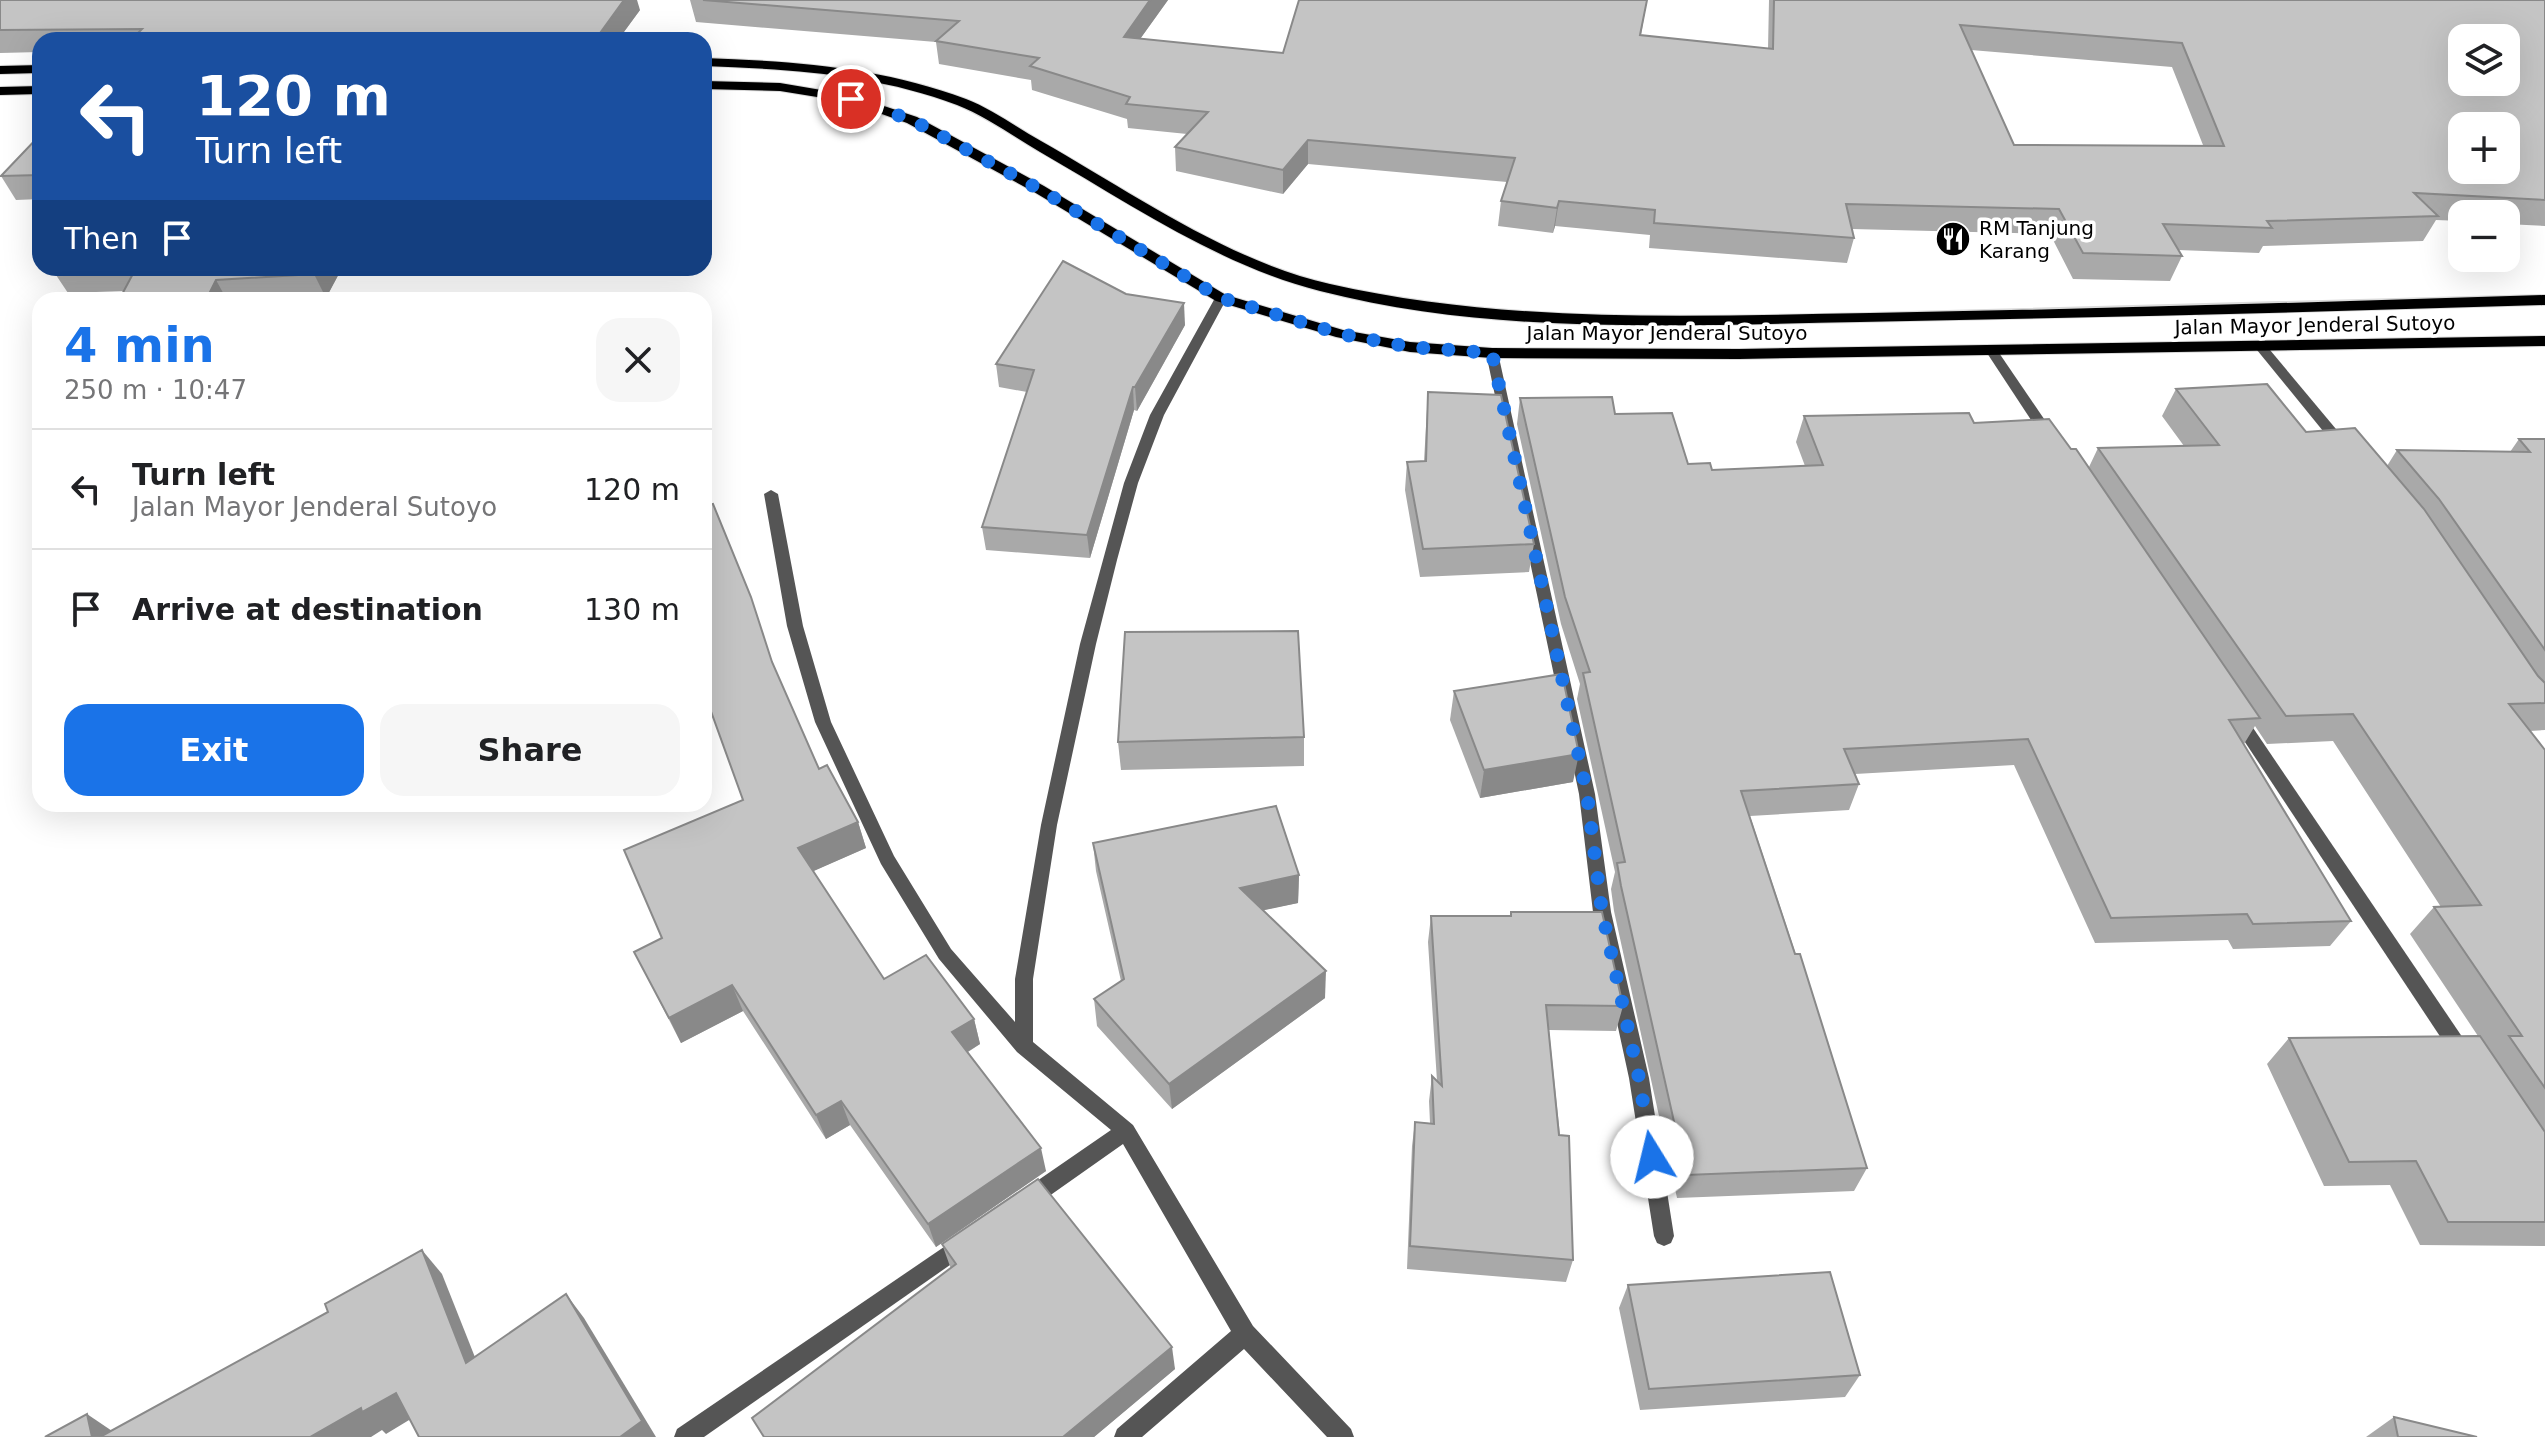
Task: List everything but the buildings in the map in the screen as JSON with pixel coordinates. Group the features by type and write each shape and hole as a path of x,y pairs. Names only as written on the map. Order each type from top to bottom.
{"main road":[{"name":"Jalan Mayor Jenderal Sutoyo","path":"712,62 794,65 886,80 964,103 1229,254 1322,287 1432,307 1537,318 1658,321 2119,313 2545,300"},
{"path":"0,70 32,69"},
{"name":"Jalan Mayor Jenderal Sutoyo","path":"712,85 780,87 851,99 912,120 1039,189 1221,298 1341,334 1410,347 1492,353 2261,347 2545,341"},
{"path":"0,91 32,90"}],"street":[{"path":"1024,1046 1024,979 1049,825 1099,602 1131,483 1157,415 1221,298"},
{"path":"2261,347 2352,458"},
{"path":"1991,350 2062,455"},
{"path":"1492,353 1587,794 1602,912 1639,1078 1664,1236"},
{"path":"771,494 795,626 823,722 887,859 945,954 1024,1046 1126,1131 1245,1334 1343,1437"},
{"path":"2229,704 2475,1072"},
{"path":"1009,1212 1126,1131"},
{"path":"685,1437 983,1230"},
{"path":"1125,1437 1245,1334"}],"place":[{"name":"RM Tanjung Karang","path":"1953,239"}],"route":[{"path":"851,99 912,120 1039,189 1221,298 1341,334 1410,347 1492,353 1565,683 1587,794 1602,912 1639,1078 1652,1157"}]}
